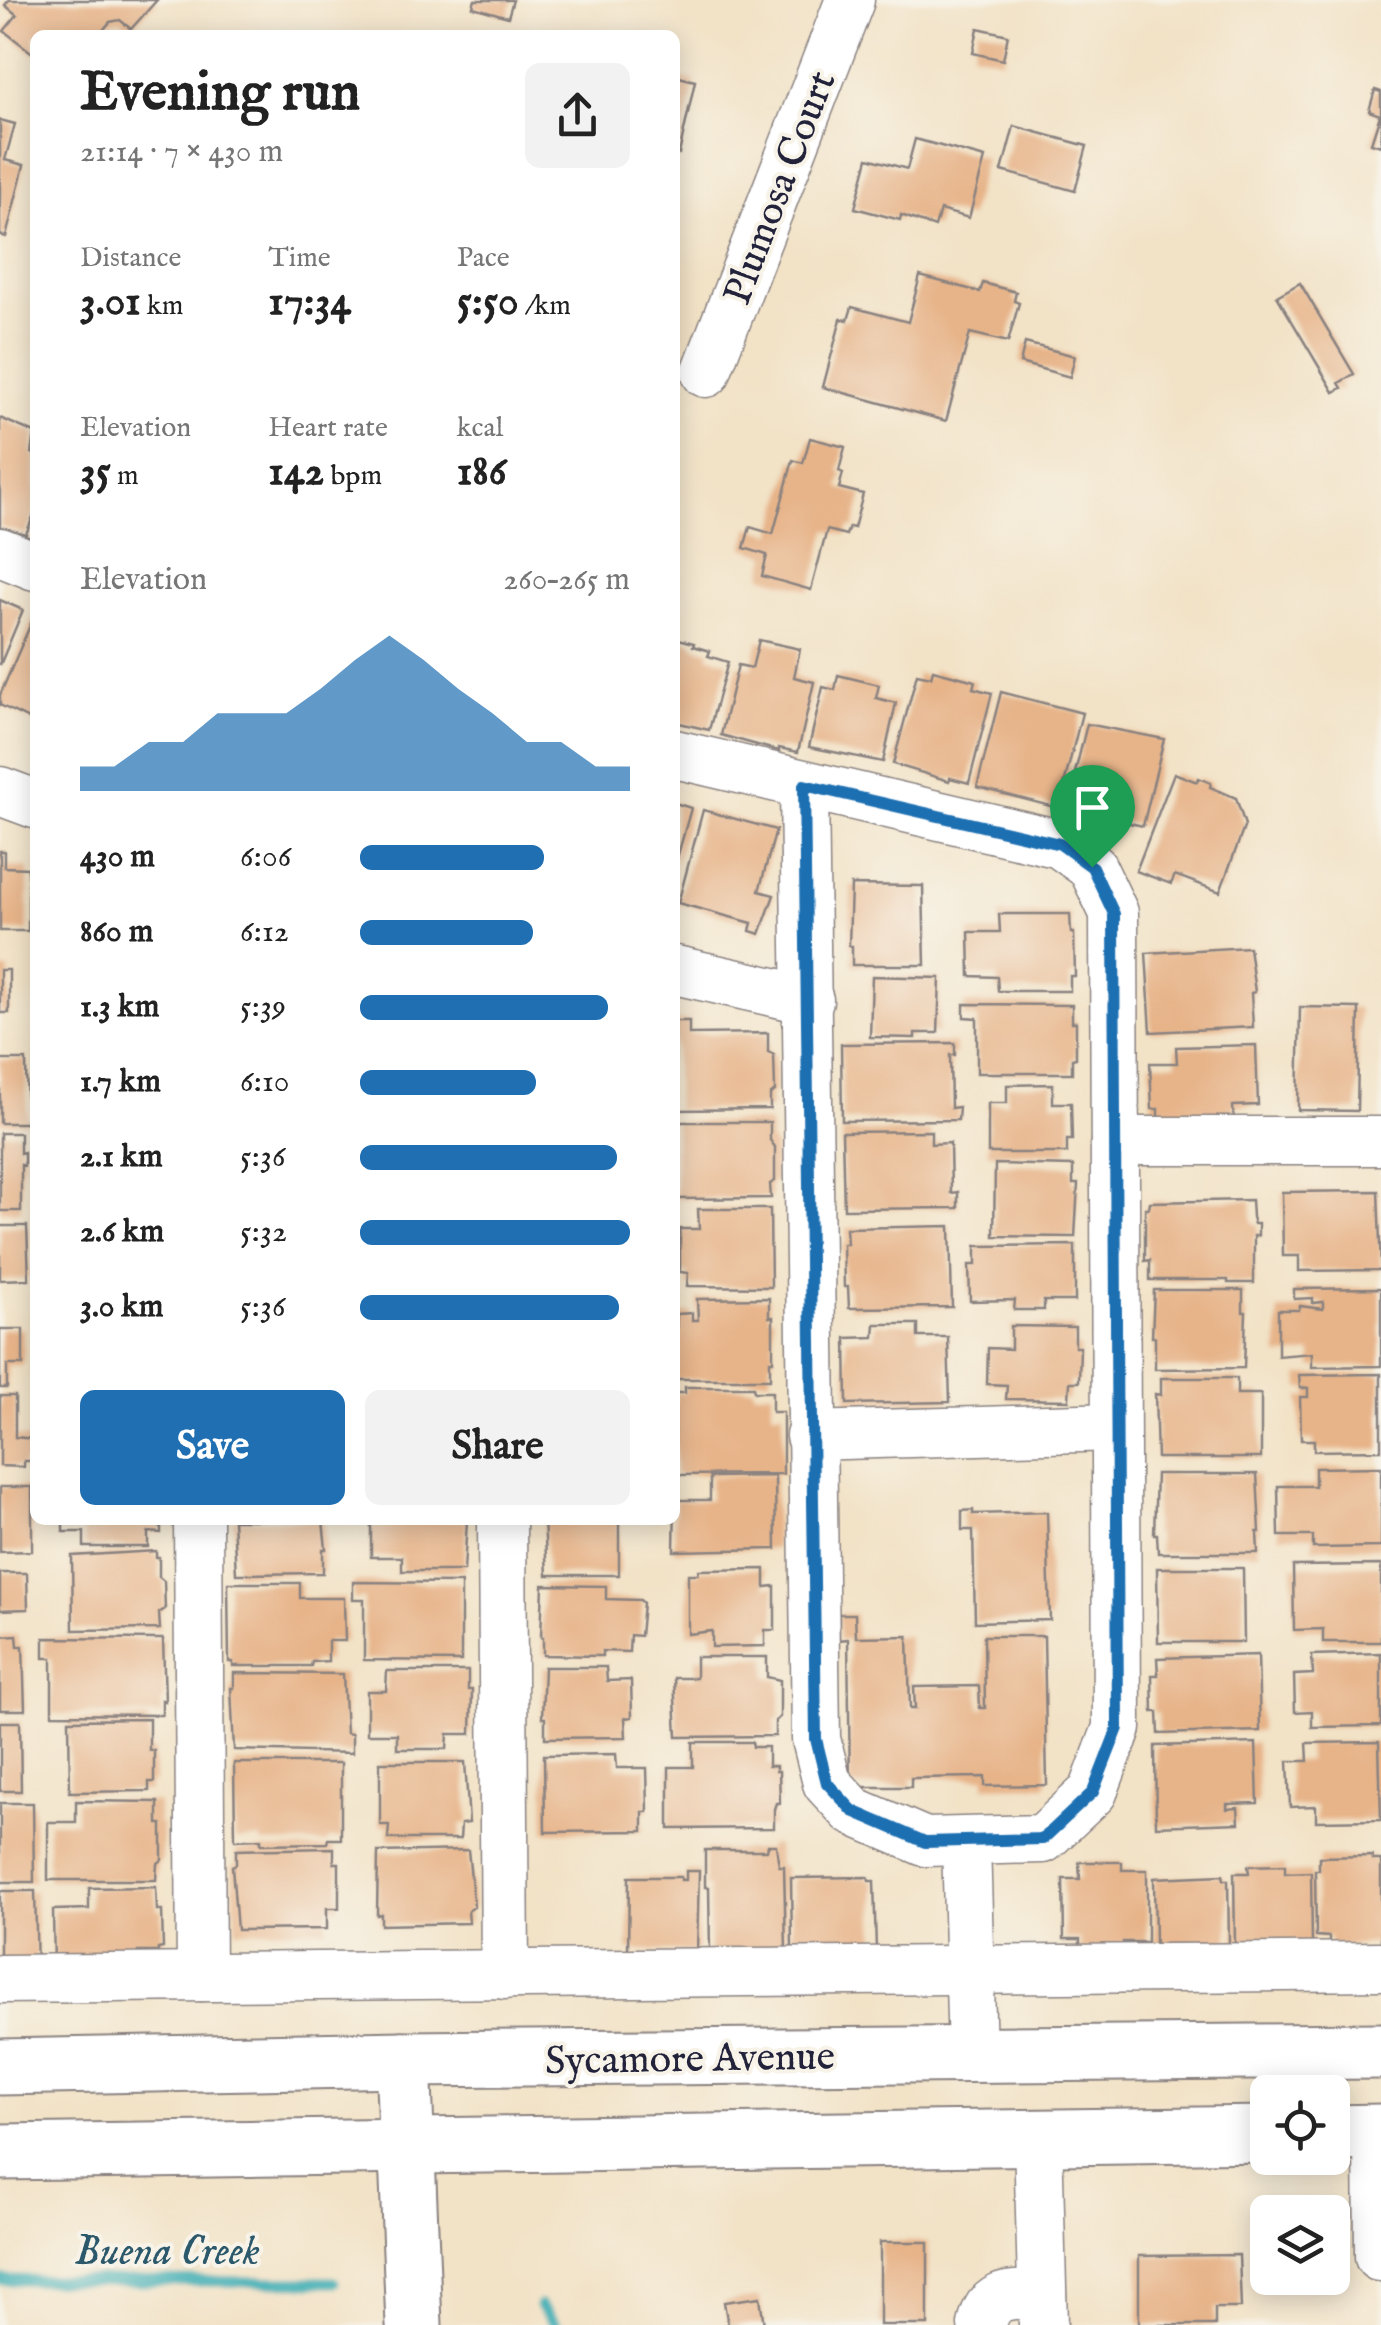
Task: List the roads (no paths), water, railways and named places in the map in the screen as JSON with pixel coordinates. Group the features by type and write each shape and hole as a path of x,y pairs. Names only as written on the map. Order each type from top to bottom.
{"main road":[{"name":"Sycamore Avenue","path":"0,2067 1381,2051"},
{"path":"402,2060 414,2325"},
{"path":"0,2152 1250,2134"}],"street":[{"name":"Plumosa Court","path":"706,374 850,0"},
{"path":"0,552 30,564"},
{"path":"680,755 1060,844 1092,867 1114,914 1118,1728 1093,1792 1043,1839 925,1842 853,1811 827,1783 816,1739 804,785"},
{"path":"0,791 30,802"},
{"path":"680,971 808,1000"},
{"path":"1116,1141 1381,1142"},
{"path":"810,1436 1116,1427"},
{"path":"198,1525 201,1978"},
{"path":"502,1525 505,1975"},
{"path":"966,1843 972,2054"},
{"path":"0,1979 1381,1966"},
{"path":"1364,2132 1379,2257"},
{"path":"982,2325 985,2310 1000,2297 1042,2310 1038,2137"}],"waterway":[{"name":"Buena Creek","path":"0,2280 334,2282"},
{"name":"Buena Creek","path":"540,2306 556,2325"}]}
